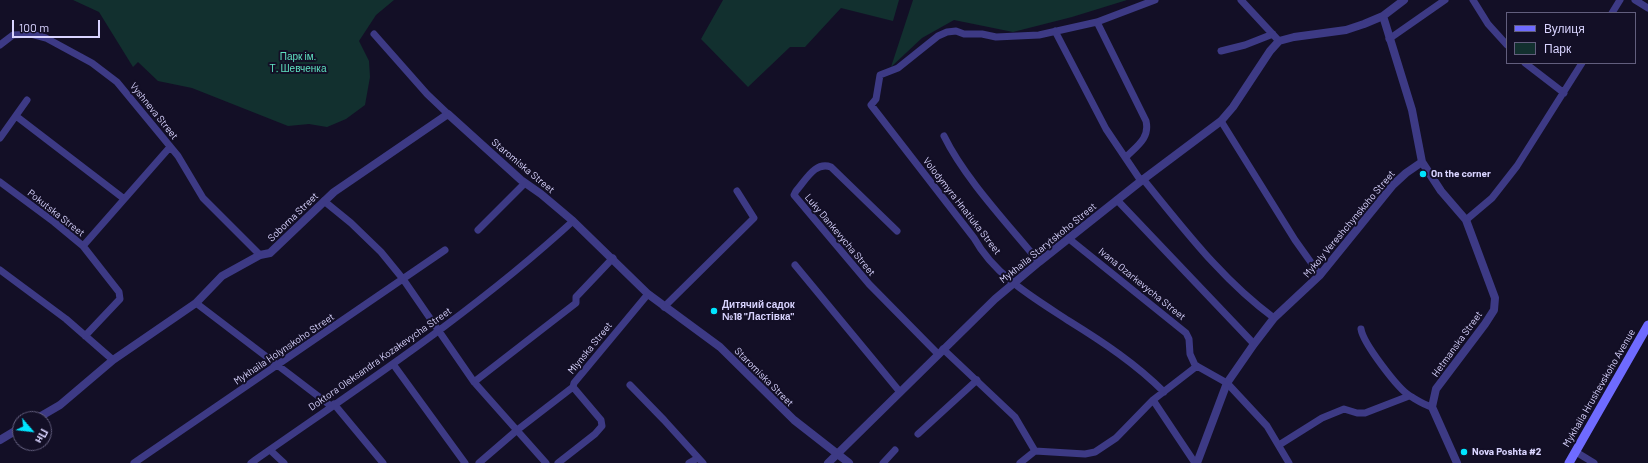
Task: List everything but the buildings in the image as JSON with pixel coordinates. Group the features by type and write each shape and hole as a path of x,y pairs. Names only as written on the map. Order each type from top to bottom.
{"main road":[{"name":"Mykhaila Hrushevskoho Avenue","path":"1570,463 1648,325"}],"street":[{"path":"1155,0 1097,22 1055,31 1106,129 1142,180 1216,266 1241,291 1274,318"},
{"path":"1241,0 1279,41 1294,37 1346,30 1383,16 1404,0"},
{"path":"1389,39 1445,0"},
{"path":"1472,0 1488,24 1506,44"},
{"path":"1613,12 1620,0"},
{"path":"1635,0 1648,8"},
{"name":"Hetmanska Street","path":"1383,16 1412,110 1422,162 1441,191 1466,220 1495,298 1494,310 1436,390 1432,407"},
{"path":"1097,22 1146,121 1148,129 1146,137 1126,157"},
{"name":"Volodymyra Hnatiuka Street","path":"1055,31 1039,35 996,37 982,34 964,34 956,31 947,32 938,36 898,68 880,75 876,99 871,105 979,246 1013,284 1108,346 1142,371 1164,392"},
{"name":"Vyshneva Street","path":"0,45 13,34 30,34 46,38 92,63 117,82 170,147 203,198 260,256"},
{"name":"Staromiska Street","path":"374,34 427,94 448,114 525,183 541,194 573,221 664,308 720,347 794,420 849,463"},
{"path":"1221,51 1245,45 1273,34"},
{"name":"Mykhaila Starytskoho Street","path":"828,463 1013,284 1068,238 1142,180 1221,122 1233,107 1270,51 1279,41"},
{"path":"1526,64 1564,93"},
{"path":"1466,220 1492,198 1517,166 1581,64"},
{"path":"0,138 27,100"},
{"name":"Soborna Street","path":"50,411 60,405 113,360 196,303 222,276 260,256 270,253 324,201 377,161 448,114"},
{"path":"16,116 123,198"},
{"path":"1221,122 1295,240 1320,276"},
{"path":"944,136 951,151 997,212 1039,262"},
{"path":"82,246 123,198 170,147"},
{"name":"Mykoly Vereshchynskoho Street","path":"1196,463 1227,382 1254,344 1274,318 1320,276 1393,185 1406,172 1422,162"},
{"name":"Luky Dankevycha Street","path":"897,231 831,167 826,165 817,168 794,195 869,284 941,352 977,380 1015,417 1031,441 1035,451"},
{"name":"Pokutska Street","path":"0,182 54,222 82,246 119,292 121,297 85,336"},
{"path":"478,230 525,183"},
{"path":"664,308 754,218 737,191"},
{"path":"1117,200 1254,344"},
{"path":"324,201 351,223 381,252 403,279 438,333 474,382 546,463"},
{"name":"Doktora Oleksandra Kozakevycha Street","path":"251,463 332,405 438,333 536,255 573,221"},
{"name":"Ivana Ozarkevycha Street","path":"1068,238 1186,333 1189,339 1190,354 1197,366"},
{"name":"Mykhaila Holynskoho Street","path":"134,463 445,250"},
{"path":"474,382 576,303 576,297 613,258"},
{"path":"794,265 900,392"},
{"path":"0,270 85,336 113,360"},
{"name":"Mlynska Street","path":"558,463 595,434 602,426 601,420 573,388 577,379 648,294"},
{"path":"196,303 332,405 383,463"},
{"path":"1361,329 1364,339 1370,349 1409,396 1432,407 1455,462"},
{"path":"393,364 465,463"},
{"path":"1020,463 1035,451 1085,454 1095,452 1116,438 1153,400 1197,366 1227,382 1267,426 1289,463"},
{"path":"918,434 977,380"},
{"path":"630,385 701,461"},
{"path":"479,463 516,431 573,388"},
{"path":"1279,445 1322,418 1344,409 1365,414 1409,396"},
{"path":"1153,400 1196,463"},
{"path":"0,440 12,433"},
{"path":"270,450 284,463"},
{"path":"883,463 895,450"},
{"path":"1576,452 1594,463"},
{"path":"689,463 701,461"}],"green space":[{"name":"Парк ім. Т. Шевченка","path":"73,0 394,0 376,15 359,41 369,61 370,77 365,105 346,119 327,127 309,124 288,126 192,88 158,81 138,62 133,67 99,12"},
{"path":"723,0 899,0 893,21 841,8 805,47 790,47 748,87 701,39"},
{"path":"913,0 1127,0 1072,17 1013,32 954,20 922,38 891,67"}],"place":[{"name":"On the corner","path":"1423,174"},
{"name":"Дитячий садок №18 \"Ластівка\"","path":"714,311"},
{"name":"Nova Poshta #2","path":"1464,452"}]}
